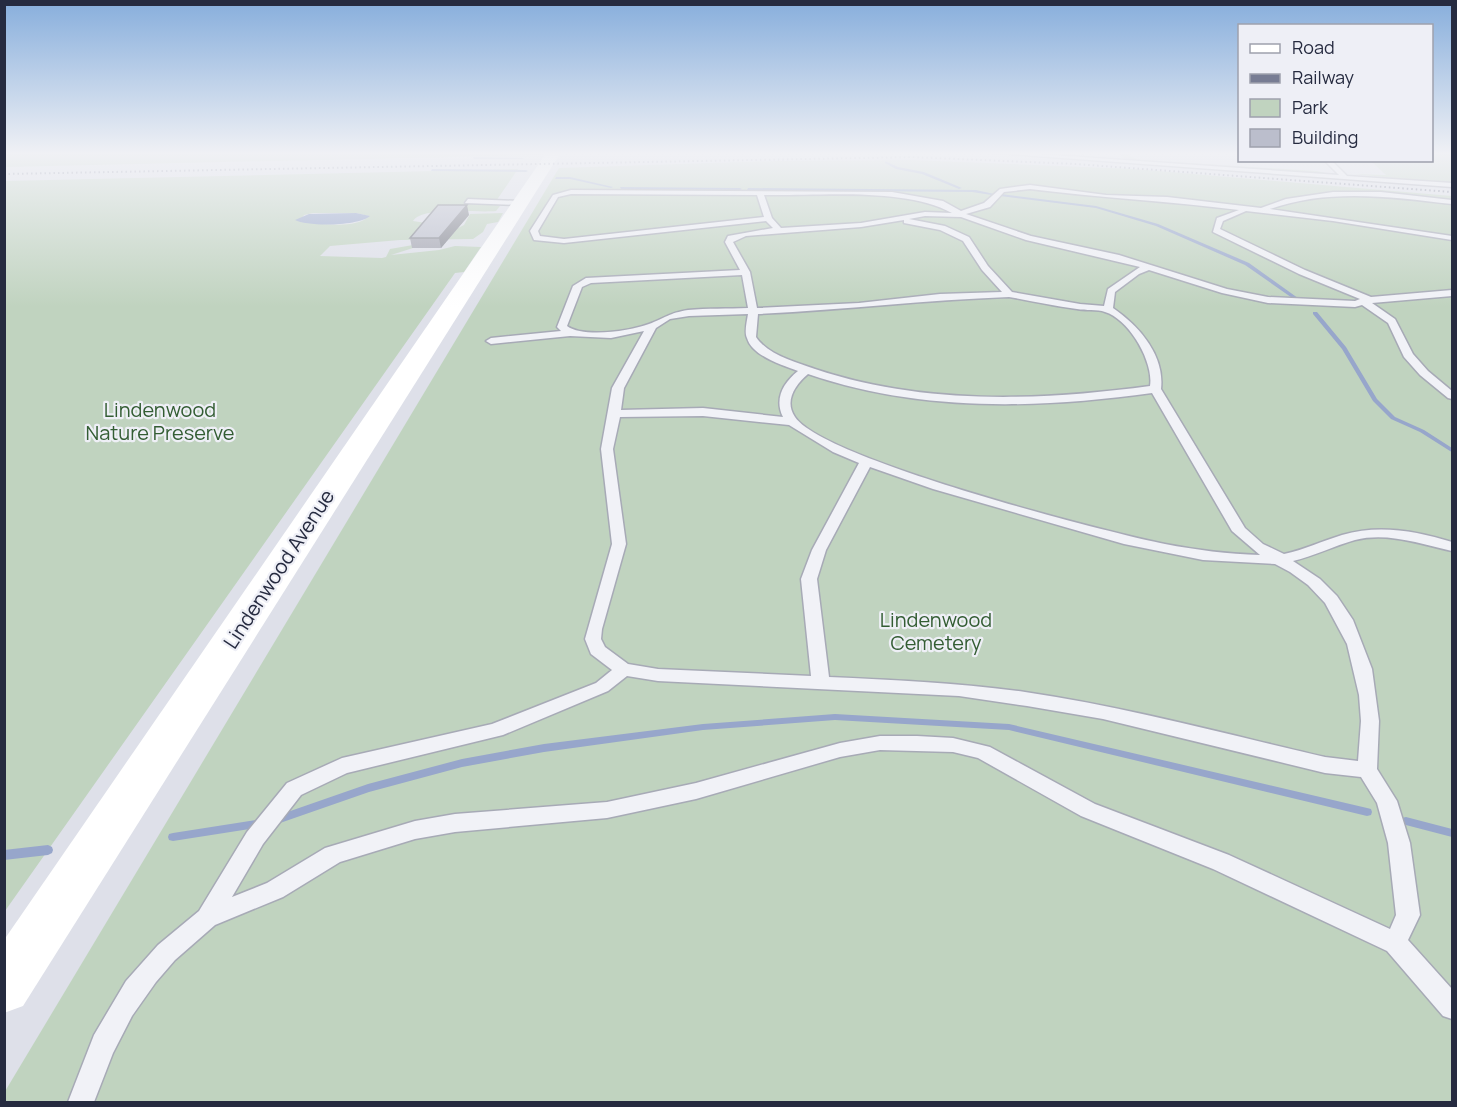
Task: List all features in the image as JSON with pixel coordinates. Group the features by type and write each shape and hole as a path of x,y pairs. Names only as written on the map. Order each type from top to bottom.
{"street":[{"name":"Lindenwood Avenue","path":"4,987 519,204"}],"lane":[{"path":"550,204 540,218 534,235 546,240 571,240 768,219"},
{"path":"763,204 768,219 779,230"},
{"path":"937,204 1029,238 1149,267 1225,291 1268,300 1355,304 1367,300 1452,293"},
{"path":"988,204 963,214 925,214 899,220 779,230 731,238 729,242 752,285 751,337 754,343 771,355 806,370 881,391 949,398 1064,398 1155,389"},
{"path":"1202,204 1333,219 1452,238"},
{"path":"1261,211 1277,204"},
{"path":"1249,210 1220,220 1216,230 1302,272 1367,300 1392,321 1408,355 1424,373 1452,396"},
{"path":"899,220 942,228 966,239 985,268 1009,294"},
{"path":"1108,309 1111,291 1136,272 1149,267"},
{"path":"570,333 562,327 578,286 589,280 746,272"},
{"path":"596,336 652,326 667,317 689,313 859,306 940,297 1009,294 1080,307 1108,309 1128,323 1152,357 1157,376 1155,389 1239,531 1253,546 1305,576 1323,590 1351,632 1362,662 1368,708 1371,744 1367,770 1387,801 1399,843 1408,915 1395,943"},
{"path":"1417,297 1452,305"},
{"path":"652,326 618,388 607,449 619,544 593,639 597,650 608,660 624,669 658,675 959,690 1027,699 1114,714 1325,765 1367,770"},
{"path":"491,341 570,333 642,343"},
{"path":"806,370 793,380 785,392 784,405 792,422 817,440 867,461 1018,510 1126,538 1217,556 1275,560 1302,556 1358,535 1405,536 1452,547"},
{"path":"615,414 703,412 792,422"},
{"path":"821,683 809,579 819,550 867,461"},
{"path":"81,1102 103,1044 126,1001 161,958 207,918 255,838 294,789 342,766 496,730 602,687 624,669"},
{"path":"207,918 275,890 333,855 415,830 455,823 607,810 696,790 840,750 880,743 953,745 983,752 1088,810 1221,862 1395,943 1452,1007"}],"green space":[{"name":"Lindenwood Nature Preserve","path":"5,204 494,204 500,206 496,211 428,213 413,221 458,228 464,225 470,214 503,213 498,222 487,224 483,232 473,239 400,240 330,246 320,256 382,258 386,257 390,249 413,245 413,248 391,255 455,246 481,247 464,272 455,273 5,911","holes":["313,213 356,213 369,216 355,223 346,224 300,222 304,215"]},
{"name":"Lindenwood Cemetery","path":"538,204 1452,204 1452,1102 5,1102 4,1093"}],"water":[{"path":"356,213 370,216 345,224 311,224 295,220 309,214"}],"building":[{"path":"438,205 467,205 439,238 410,238"}],"waterway":[{"path":"1070,204 1096,207 1157,225 1247,264 1300,301"},
{"path":"1315,313 1344,348 1375,400 1393,418 1422,431 1452,450"},
{"path":"280,819 368,788 462,763 544,748 703,727 835,717 1009,727 1367,812"},
{"path":"1406,821 1452,833"},
{"path":"173,837 256,824"},
{"path":"4,855 48,850"}]}
